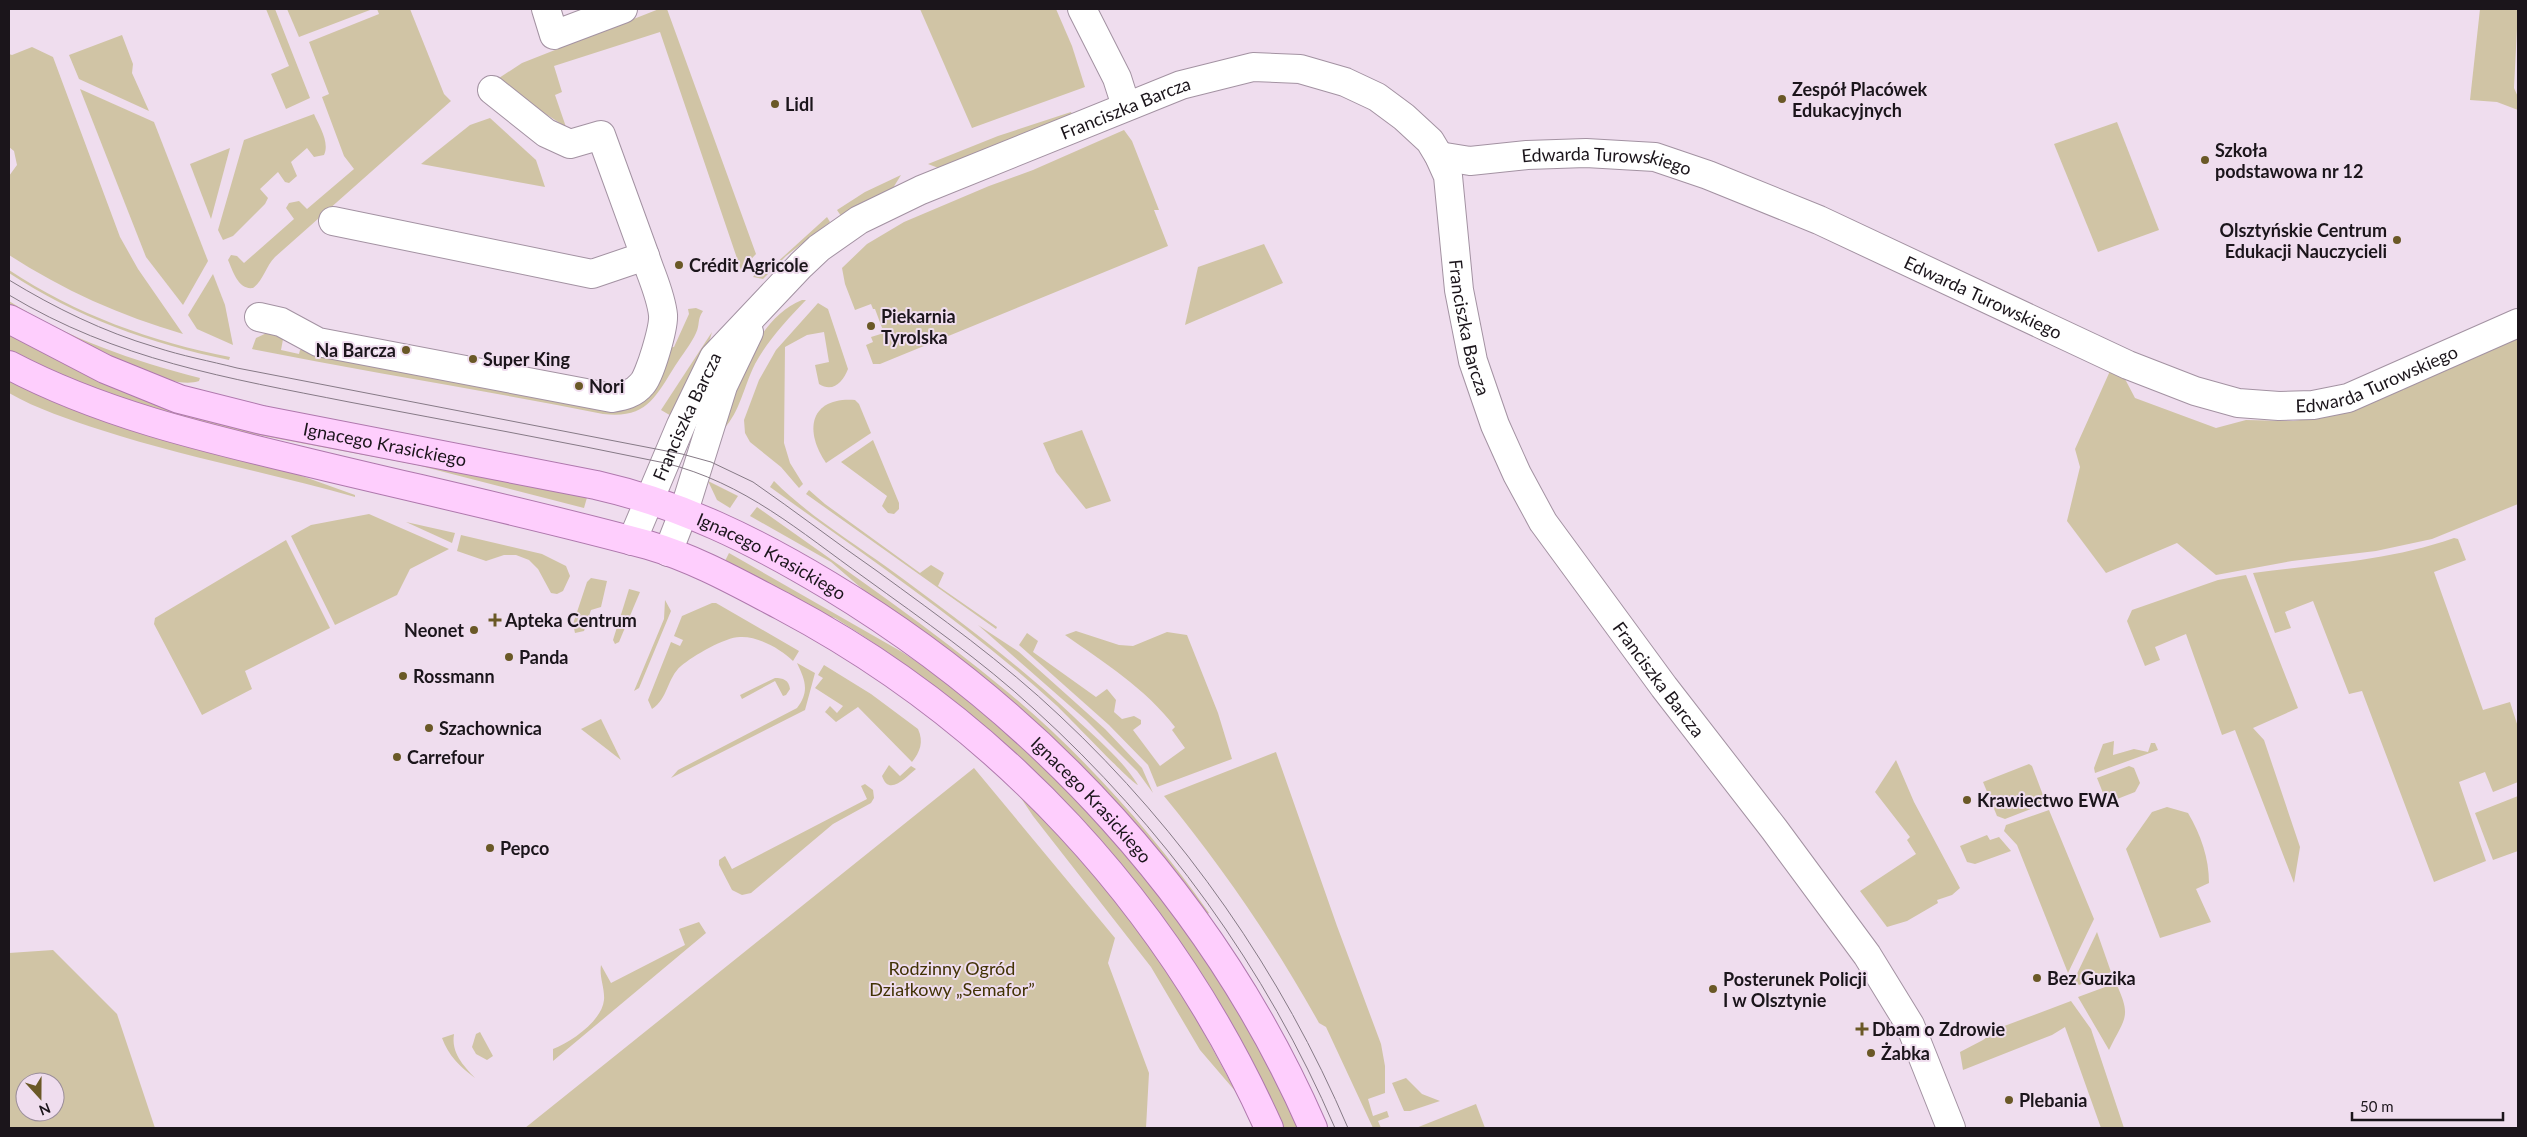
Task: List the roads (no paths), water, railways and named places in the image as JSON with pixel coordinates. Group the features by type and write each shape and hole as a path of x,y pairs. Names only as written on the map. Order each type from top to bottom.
{"main road":[{"name":"Ignacego Krasickiego","path":"9,319 105,369 179,399 262,420 589,483 649,499 734,532 862,606 959,674 1056,758 1132,840 1206,937 1266,1032 1313,1128"},
{"name":"Ignacego Krasickiego","path":"9,365 46,385 124,414 203,437 632,541 668,552 713,569 851,645 936,703 1037,793 1076,833 1134,901 1166,944 1212,1019 1250,1088 1269,1128"}],"street":[{"path":"546,9 554,35 623,9"},
{"path":"1082,9 1117,78 1126,106"},
{"name":"Franciszka Barcza","path":"632,541 649,499 714,357 820,248 842,231 881,207 1181,85 1253,67 1300,69 1345,82 1377,97 1404,117 1430,141 1448,176 1459,290 1473,361 1495,425 1517,474 1543,522 1867,955 1910,1026 1951,1128"},
{"path":"259,316 281,322 318,342 612,398 631,394 643,384 662,329 662,306 601,136 570,144 546,133 492,90"},
{"name":"Edwarda Turowskiego","path":"1439,156 1470,161 1527,155 1586,153 1655,157 1708,175 1819,220 2128,365 2195,391 2238,403 2279,406 2313,405 2348,398 2518,323"},
{"path":"333,221 592,274 645,256"},
{"name":"Franciszka Barcza","path":"668,552 684,511 723,386 762,306"}],"tram line":[{"path":"9,280 62,310 99,327 175,353 237,368 682,454 711,462 753,482 924,605 994,659 1060,716 1105,760 1148,807 1188,856 1260,960 1292,1014 1322,1071 1348,1128"},
{"path":"9,295 91,336 174,364 216,375 349,402 665,463 721,483 770,510 930,625 994,674 1081,754 1126,801 1207,902 1243,956 1277,1011 1308,1069 1335,1128"}],"place":[{"name":"Zespół Placówek Edukacyjnych","path":"1782,99"},
{"name":"Lidl","path":"775,104"},
{"name":"Szkoła podstawowa nr 12","path":"2205,160"},
{"name":"Olsztyńskie Centrum Edukacji Nauczycieli","path":"2397,240"},
{"name":"Crédit Agricole","path":"679,265"},
{"name":"Piekarnia Tyrolska","path":"871,326"},
{"name":"Na Barcza","path":"406,350"},
{"name":"Super King","path":"473,359"},
{"name":"Nori","path":"579,386"},
{"name":"Apteka Centrum","path":"495,620"},
{"name":"Neonet","path":"474,630"},
{"name":"Panda","path":"509,657"},
{"name":"Rossmann","path":"403,676"},
{"name":"Szachownica","path":"429,728"},
{"name":"Carrefour","path":"397,757"},
{"name":"Krawiectwo EWA","path":"1967,800"},
{"name":"Pepco","path":"490,848"},
{"name":"Bez Guzika","path":"2037,978"},
{"name":"Posterunek Policji I w Olsztynie","path":"1713,989"},
{"name":"Dbam o Zdrowie","path":"1862,1029"},
{"name":"Żabka","path":"1871,1053"},
{"name":"Plebania","path":"2009,1100"}],"park label":[{"name":"Rodzinny Ogród Działkowy „Semafor”","path":"952,978"}]}
